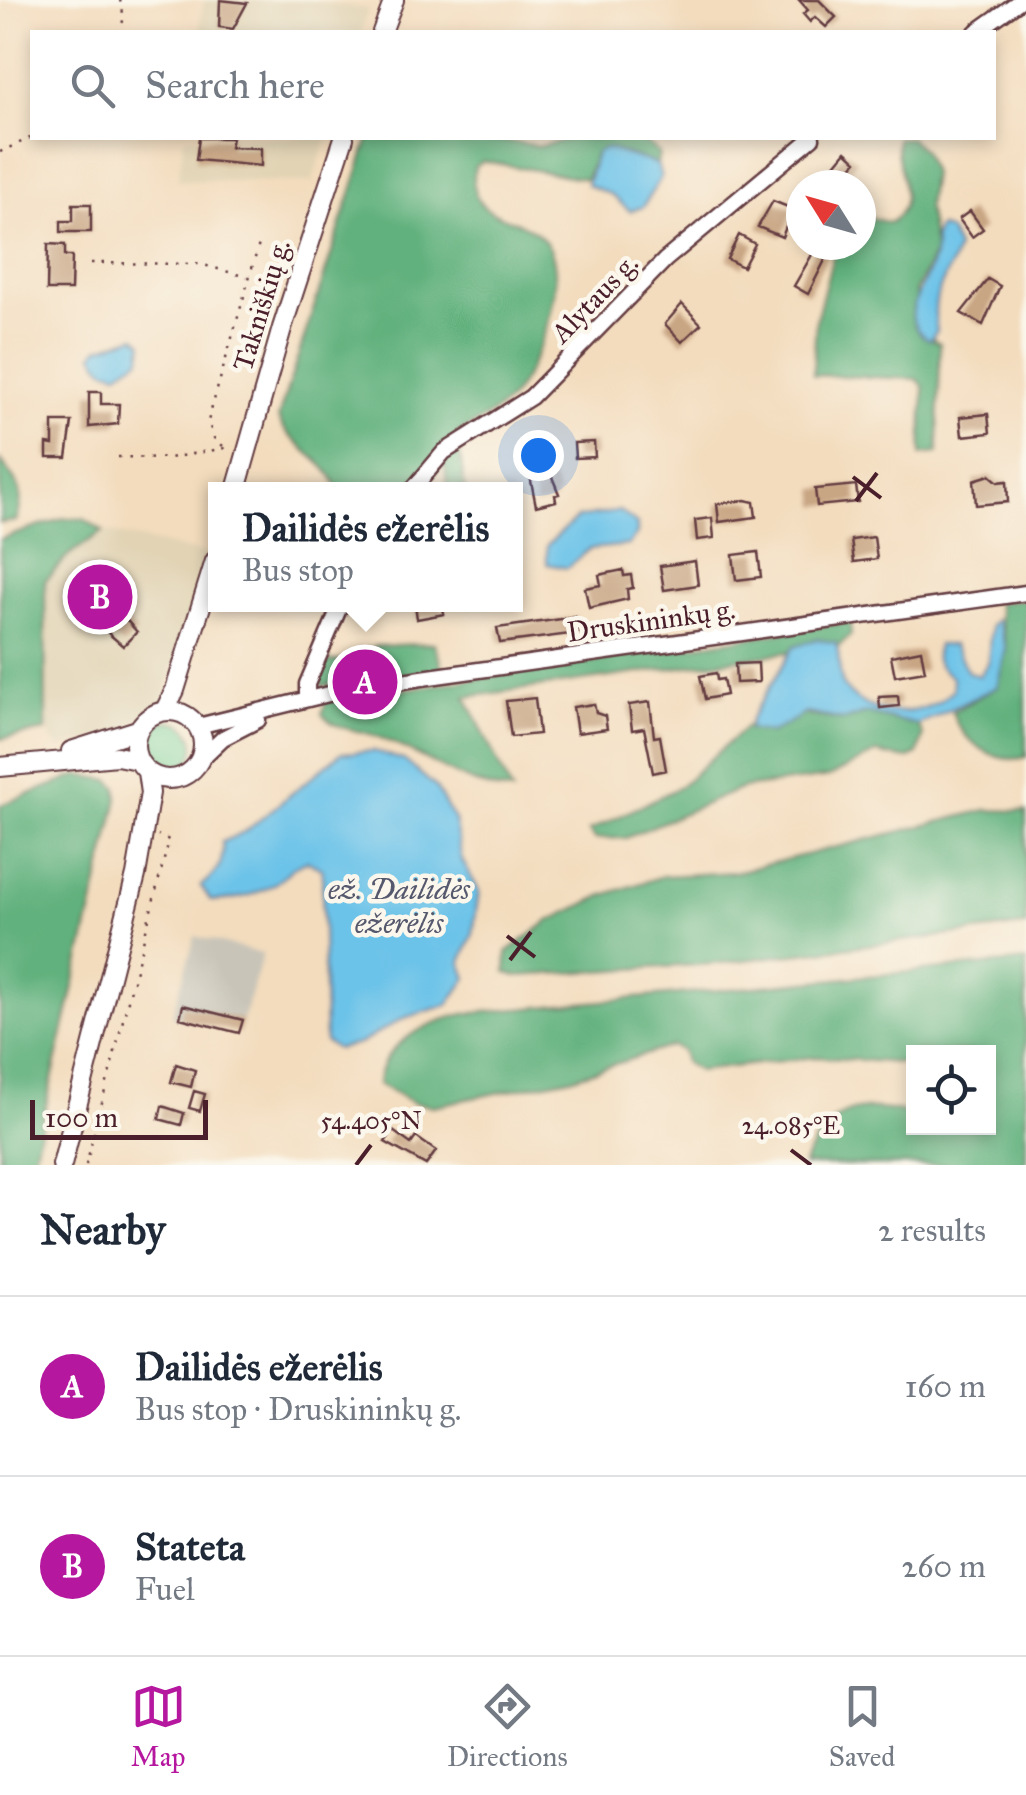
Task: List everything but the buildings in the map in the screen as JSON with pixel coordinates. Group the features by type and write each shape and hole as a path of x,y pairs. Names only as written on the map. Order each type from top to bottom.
{"main road":[{"path":"383,30 394,0"},
{"name":"Takniškių g.","path":"238,482 343,140"},
{"path":"62,1165 136,875 150,793 134,745 137,730 144,720 164,710 175,690 208,584"},
{"path":"136,875 173,779 194,769 204,748 186,694 208,604"},
{"path":"164,710 194,721"},
{"path":"26,764 137,730"},
{"path":"0,767 117,756 173,779"}],"street":[{"path":"979,30 1020,0"},
{"name":"Alytaus g.","path":"419,482 444,452 531,397 665,260 810,140"},
{"name":"Druskininkų g.","path":"285,706 422,678 1026,593"},
{"path":"307,699 312,670 337,612"},
{"path":"194,721 285,706"},
{"path":"200,760 223,738 285,706"}],"path":[{"path":"120,0 120,30"},
{"path":"0,152 30,137"},
{"path":"223,446 214,438 208,421 259,244"},
{"path":"91,263 200,264 249,278"},
{"path":"118,457 169,458 223,446 247,450"},
{"path":"86,1165 170,840 151,832"}],"shaded area":[{"path":"204,0 308,0 368,9 362,30 199,30"},
{"path":"184,140 326,140 312,182 178,180"},
{"path":"103,531 208,554 208,564 162,703 118,734 59,748 46,731 45,581 69,555"},
{"path":"195,936 263,954 239,1033 172,1016"}],"green space":[{"path":"368,140 500,140 541,146 564,140 643,140 659,153 657,164 606,148 596,153 586,179 483,161 475,167 473,186 478,199 497,215 524,225 546,242 555,278 548,323 519,386 497,410 457,434 464,482 447,482 444,462 428,482 335,482 278,418"},
{"path":"897,140 912,140 923,150 932,173 927,207 935,252 915,292 934,340 940,343 938,453 921,455 924,387 917,379 813,375 816,320 832,260 876,260 876,219 889,223 898,215 905,196"},
{"path":"0,460 21,496 16,521 0,523"},
{"path":"65,518 84,519 103,531 69,555 45,581 46,731 0,739 0,539"},
{"path":"1026,599 1026,757 1003,758 971,741 952,712 997,687 1006,649 997,603"},
{"path":"850,622 851,635 838,647 836,643 795,646 789,652 466,697 512,792 475,783 391,742 339,726 322,714 326,701"},
{"path":"434,643 443,669 323,686 317,681 319,663 347,660 376,646"},
{"path":"866,713 918,725 923,736 918,754 907,759 876,753 829,777 742,788 626,838 595,839 589,831 678,788 748,725 749,729 778,729 800,714 844,720"},
{"path":"169,721 186,729 194,746 186,763 169,771 152,763 144,746 152,729"},
{"path":"79,775 110,780 117,787 118,799 32,1165 0,1165 0,805"},
{"path":"986,810 1026,811 1026,926 713,964 516,976 506,972 507,952 549,921 604,895 663,876 736,872"},
{"path":"1026,961 1026,1165 803,1165 834,1120 860,1110 906,1113 906,1135 996,1135 996,1045 906,1045 906,1064 815,1057 698,1071 685,1063 682,1051 672,1046 571,1078 433,1106 414,1103 378,1084 381,1070 397,1046 422,1029 464,1014"}],"water":[{"path":"606,148 657,164 661,177 643,207 630,211 610,194 587,185 596,153"},
{"path":"939,227 949,231 957,248 937,296 937,331 930,340 913,322 913,311 931,266"},
{"path":"136,336 143,342 141,358 118,373 104,369 94,355 98,348"},
{"path":"620,511 637,524 637,534 628,545 589,549 567,568 547,564 547,545 577,518"},
{"path":"997,619 1006,649 997,687 918,725 866,713 844,720 806,713 771,733 749,729 750,720 794,646 817,639 836,643 843,684 857,699 884,711 915,710 942,699 953,689 952,678 936,660 938,645 954,645 968,672 979,676 988,663 991,625"},
{"name":"ež. Dailidės ežerėlis","path":"374,751 404,760 435,786 454,820 462,860 479,891 473,934 461,962 467,978 448,1005 404,1018 359,1044 337,1049 325,1042 322,869 307,861 267,888 227,900 211,901 201,886 219,867 222,842 246,831 341,753"}],"place":[{"name":"Stateta","path":"100,597"},
{"name":"Dailidės ežerėlis","path":"365,682"}]}
